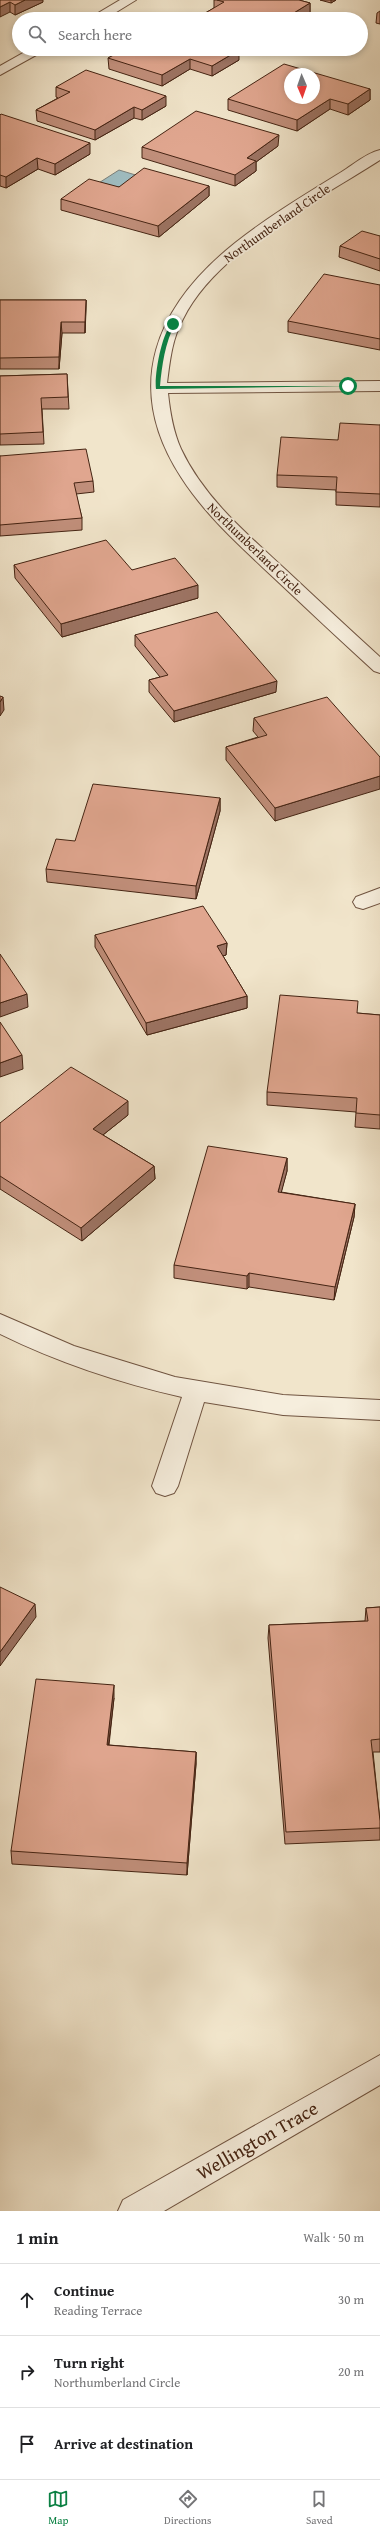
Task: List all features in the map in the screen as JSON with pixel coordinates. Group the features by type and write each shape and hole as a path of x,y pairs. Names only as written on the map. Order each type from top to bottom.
{"street":[{"path":"108,12 130,0"},
{"path":"0,71 27,56"},
{"name":"Northumberland Circle","path":"380,154 238,247 208,274 184,303 167,335 159,369 158,388 163,422 177,458 200,495 232,529 380,667"},
{"path":"158,388 380,386"},
{"path":"0,1323 22,1335 109,1368 196,1390 282,1404 380,1410"},
{"path":"164,1486 196,1390"},
{"name":"Wellington Trace","path":"134,2211 380,2069"}],"water":[{"path":"119,170 139,176 113,193 94,186"}],"building":[{"path":"0,0 25,0 15,5 10,2 0,7"},
{"path":"217,0 299,0 310,3 295,12 207,12 224,2"},
{"path":"112,56 229,56 212,66 190,59 162,75 108,58"},
{"path":"284,64 298,68 284,68 284,104 320,104 320,74 370,89 348,104 330,99 297,120 228,99"},
{"path":"86,70 166,96 142,110 134,107 95,130 36,110 70,92 56,87"},
{"path":"196,111 279,135 247,158 256,161 235,175 142,147"},
{"path":"1,114 90,143 55,164 37,158 6,177 0,175"},
{"path":"144,168 209,186 158,226 61,199 89,179 119,187"},
{"path":"362,231 380,236 380,259 340,246"},
{"path":"324,274 380,285 380,339 288,321"},
{"path":"0,300 86,300 85,322 61,322 59,357 0,358"},
{"path":"67,374 68,397 41,398 43,432 0,434 0,376"},
{"path":"340,423 380,425 380,494 336,492 337,477 277,475 281,437 338,440"},
{"path":"86,449 93,481 74,483 82,518 0,525 0,456"},
{"path":"106,540 132,570 175,558 198,585 61,624 14,565"},
{"path":"217,612 277,681 174,711 149,680 168,675 135,635"},
{"path":"327,697 380,757 380,776 275,808 226,747 267,735 254,718"},
{"path":"93,784 220,798 196,886 46,869 56,839 75,841"},
{"path":"203,906 227,943 217,946 247,996 146,1023 95,935"},
{"path":"0,954 27,994 0,1003"},
{"path":"280,995 358,1001 357,1013 380,1015 380,1115 356,1113 357,1098 267,1092"},
{"path":"0,1022 22,1055 0,1063"},
{"path":"71,1067 128,1101 93,1129 154,1166 81,1228 0,1176 0,1123"},
{"path":"208,1146 287,1158 278,1192 355,1204 335,1287 249,1273 247,1276 174,1265"},
{"path":"0,1587 35,1604 0,1652"},
{"path":"380,1607 380,1739 371,1740 380,1828 286,1832 269,1625 368,1621 366,1608"},
{"path":"36,1679 114,1685 107,1745 196,1752 187,1863 11,1851"}],"route":[{"path":"173,324 167,335 159,369 158,388 348,386"}]}
